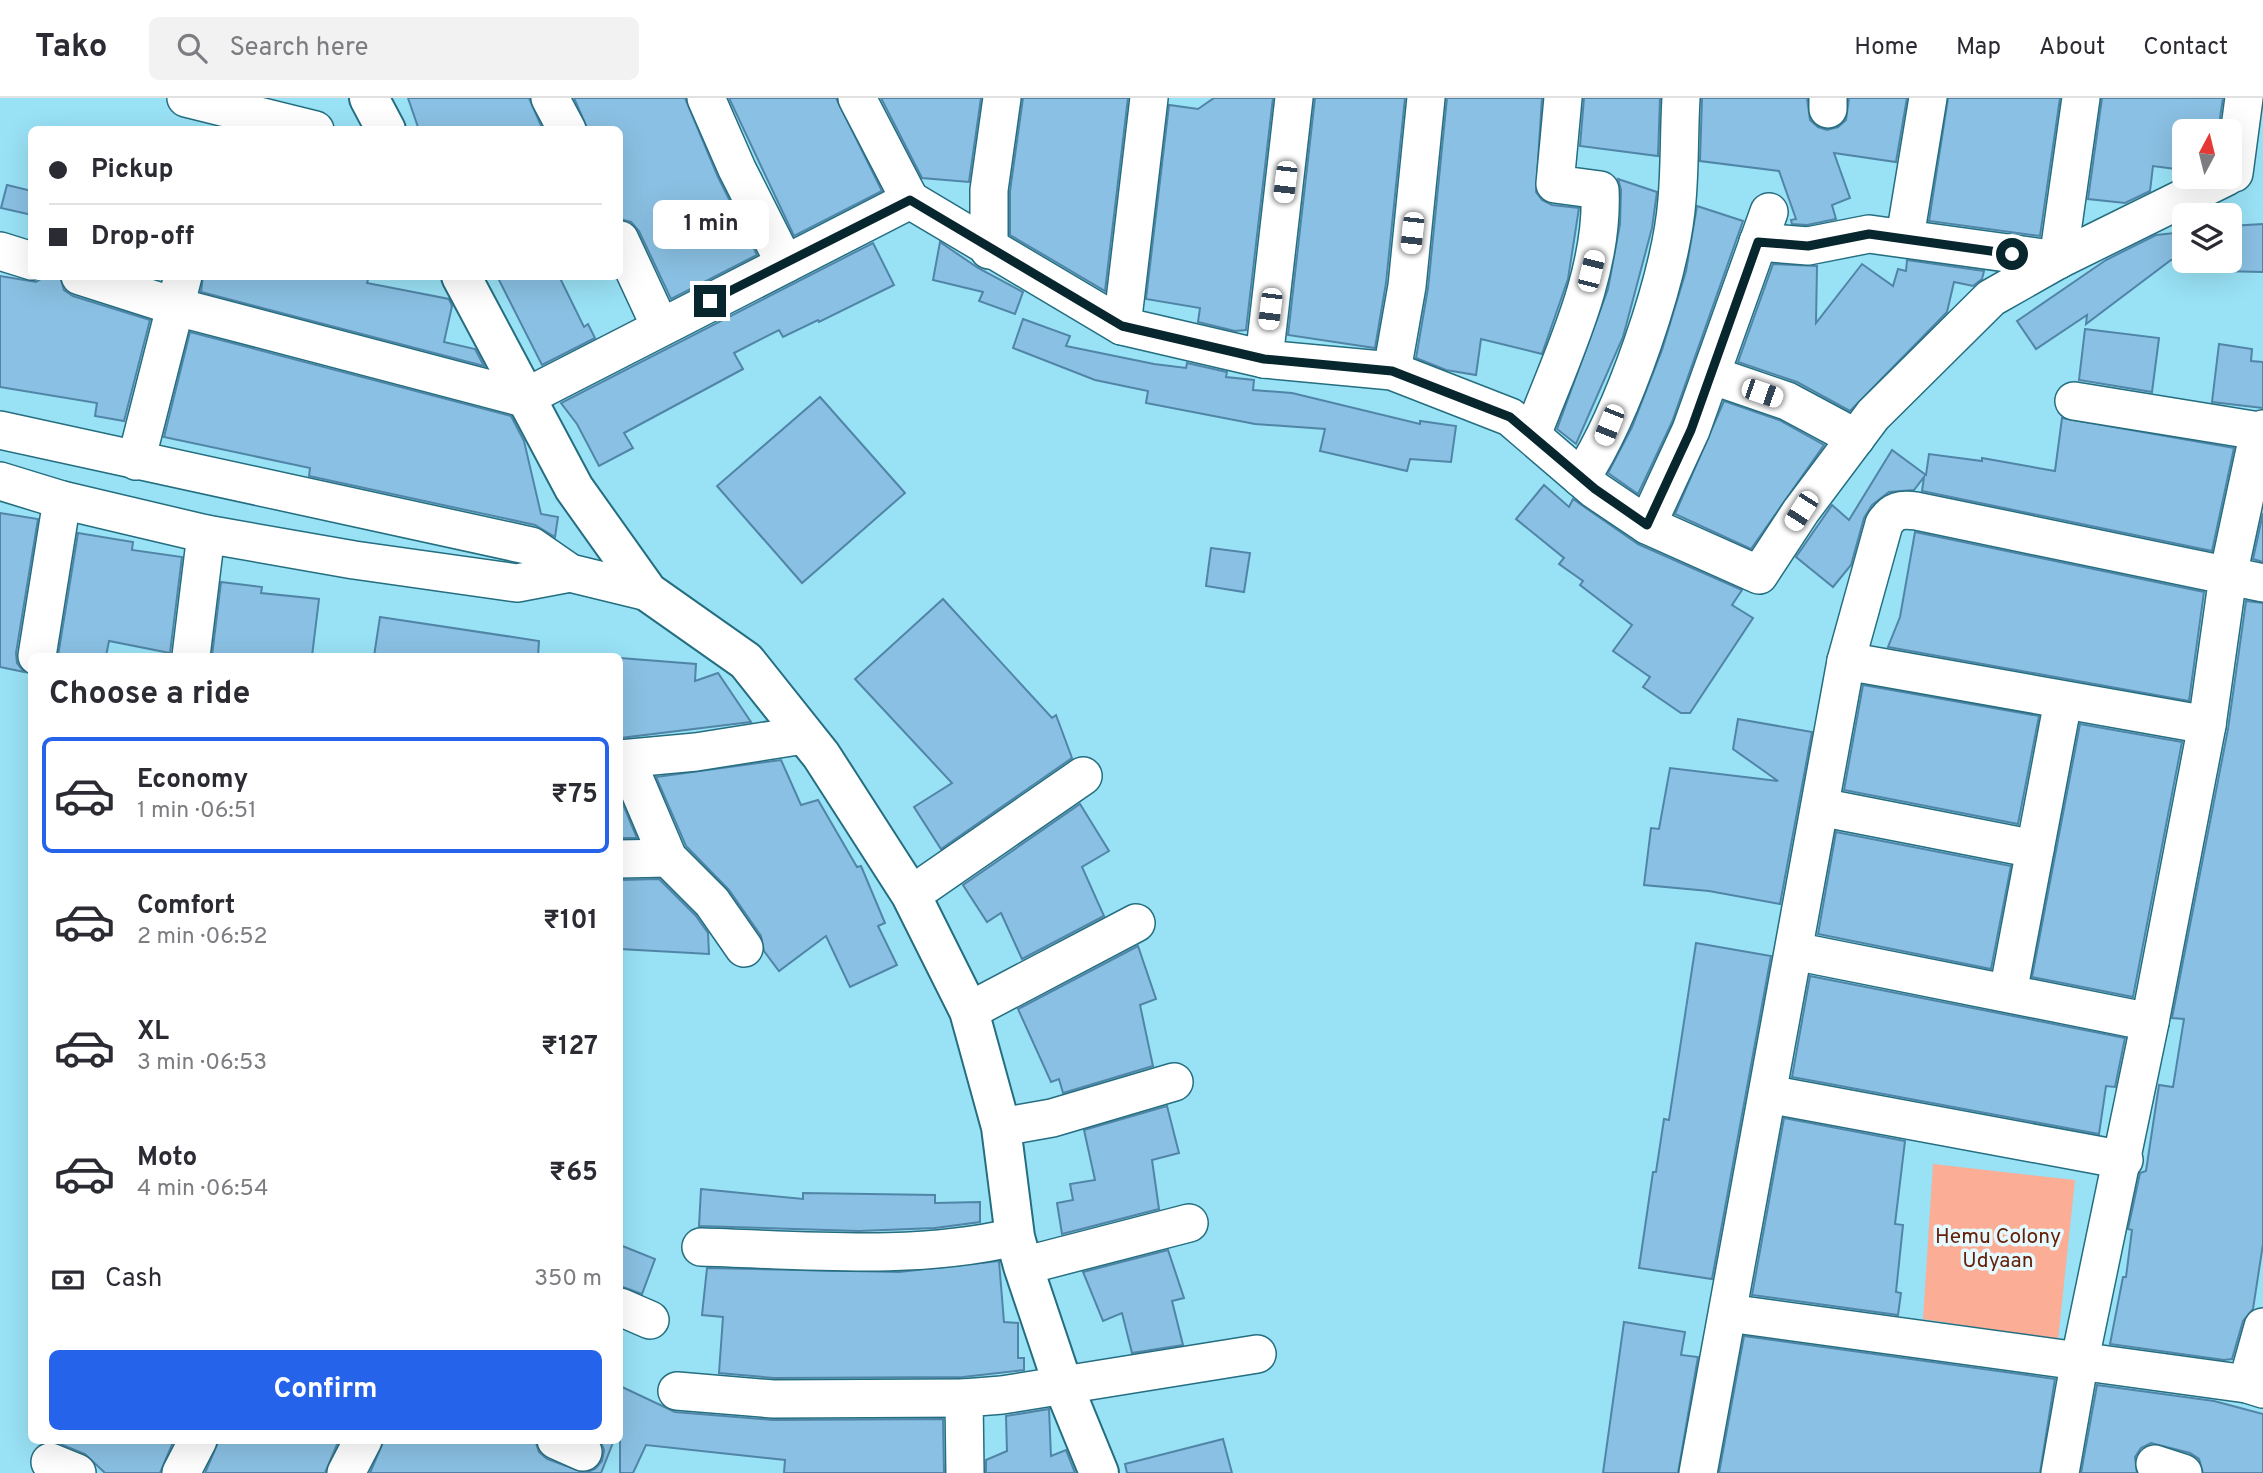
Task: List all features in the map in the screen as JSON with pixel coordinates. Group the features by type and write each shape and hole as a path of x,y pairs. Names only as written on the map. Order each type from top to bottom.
{"main road":[{"path":"369,98 384,126"},
{"path":"463,280 573,488 648,592 746,661 821,755 911,895 969,1010 1001,1127 1019,1252 1063,1385 1099,1473"}],"street":[{"path":"186,98 299,126"},
{"path":"550,98 565,126"},
{"path":"706,98 737,169 785,264"},
{"path":"857,98 910,200 989,250 1122,326 1264,359 1392,371 1510,417 1581,478 1647,525 1759,575 1801,511 1873,415 1991,298 2058,260 2205,189"},
{"path":"989,250 989,190 1002,98"},
{"path":"1122,326 1149,98"},
{"path":"1264,359 1294,98"},
{"path":"1392,371 1407,286 1426,98"},
{"path":"1532,435 1585,293 1602,226 1600,190 1555,184 1563,98"},
{"path":"1581,478 1599,451 1630,374 1667,261 1677,201 1681,98"},
{"path":"1905,237 1928,98"},
{"path":"2058,260 2081,98"},
{"path":"2242,123 2244,98"},
{"path":"105,280 180,292 524,398 910,200"},
{"path":"1647,525 1691,430 1763,227 1808,246 1869,234 2058,260"},
{"path":"623,246 660,326"},
{"path":"0,251 28,260"},
{"path":"136,461 180,292"},
{"path":"1711,375 1787,401 1856,438"},
{"path":"2060,1473 2080,1359 2124,1160 2207,725 2246,580 2261,430 2074,401"},
{"path":"0,430 531,546 570,573 648,592"},
{"path":"0,481 62,500 206,534 354,560 517,583 570,573"},
{"path":"37,653 62,500"},
{"path":"1698,1473 1846,661 1884,524 1890,514 1903,509 2246,580"},
{"path":"191,653 206,534"},
{"path":"1846,661 2207,725"},
{"path":"2008,993 2063,701"},
{"path":"744,948 712,901 668,858 623,759 695,752 804,735"},
{"path":"911,895 1083,776"},
{"path":"1820,807 2035,849"},
{"path":"623,859 668,858"},
{"path":"969,1010 1136,923"},
{"path":"1794,951 2150,1022"},
{"path":"1001,1127 1052,1118 1174,1082"},
{"path":"1768,1094 2124,1160"},
{"path":"701,1247 906,1254 971,1247 1019,1252 1189,1223"},
{"path":"1728,1313 2080,1359 2255,1387 2263,1327"},
{"path":"677,1391 774,1399 964,1398 1257,1354"},
{"path":"964,1398 965,1473"},
{"path":"181,1473 196,1444"},
{"path":"346,1473 361,1444"}],"green space":[{"name":"Hemu Colony Udyaan","path":"1933,1164 2075,1180 2058,1340 1923,1319"}],"building":[{"path":"408,98 529,98 541,126 418,126"},
{"path":"574,98 685,98 718,177 757,255 671,299 639,231 631,222 623,220 623,126 586,126"},
{"path":"729,98 836,98 882,191 794,236"},
{"path":"881,98 981,98 969,182 922,178"},
{"path":"1023,98 1128,98 1105,291 1010,235 1010,191"},
{"path":"1214,98 1273,98 1246,330 1235,331 1198,322 1200,308 1146,299 1169,105 1198,109"},
{"path":"1315,98 1405,98 1386,283 1375,348 1288,335"},
{"path":"1447,98 1542,98 1536,192 1542,200 1552,205 1579,208 1568,279 1542,354 1481,339 1476,375 1446,370 1416,358 1428,288"},
{"path":"1584,98 1660,98 1658,156 1580,146"},
{"path":"1702,98 1807,98 1810,120 1827,130 1838,127 1846,120 1849,98 1907,98 1896,162 1834,153 1850,198 1832,205 1836,219 1807,225 1792,224 1791,220 1796,219 1779,171 1700,161"},
{"path":"1948,98 2060,98 2040,236 1929,221"},
{"path":"2102,98 2223,98 2220,119 2172,119 2172,168 2153,166 2150,191 2125,203 2088,199"},
{"path":"1618,179 1657,192 1652,228 1623,337 1576,444 1557,429 1608,289 1620,224 1621,190"},
{"path":"7,185 28,190 28,214 1,208"},
{"path":"1697,206 1743,221 1672,422 1638,494 1608,473 1632,427 1662,350 1686,271"},
{"path":"2263,224 2263,272 2242,272 2242,225"},
{"path":"2172,233 2172,260 2086,324 2087,315 2036,349 2017,321 2106,260 2156,235"},
{"path":"940,242 978,268 1023,292 1015,314 979,301 983,292 933,280"},
{"path":"873,243 894,285 819,322 818,320 783,337 779,330 734,353 743,369 624,433 633,448 599,466 577,424 561,403"},
{"path":"1907,260 1984,271 1982,279 1973,286 1954,282 1947,312 1850,411 1797,382 1738,362 1773,264 1817,266 1816,323 1862,264 1893,286 1898,269 1906,271"},
{"path":"0,276 36,282 61,280 64,290 73,296 150,320 124,421 95,416 97,403 0,387"},
{"path":"202,280 368,280 367,283 449,299 452,306 444,342 475,349 484,366 201,292"},
{"path":"499,280 561,280 584,327 588,324 595,338 542,365"},
{"path":"1023,319 1070,336 1066,346 1154,364 1186,368 1187,363 1227,372 1226,377 1254,380 1253,390 1292,393 1420,424 1420,421 1456,426 1451,462 1410,459 1407,471 1320,451 1325,429 1255,424 1146,403 1148,391 1095,380 1013,348"},
{"path":"2085,329 2159,338 2152,392 2079,380"},
{"path":"190,332 511,416 524,441 541,514 558,517 555,537 535,525 309,476 310,468 164,437"},
{"path":"2219,344 2252,349 2251,361 2263,362 2263,408 2212,402"},
{"path":"820,397 905,493 802,583 717,486"},
{"path":"1724,401 1779,420 1824,445 1751,549 1675,514"},
{"path":"2062,418 2234,448 2212,551 1922,491 1924,477 1914,490 1889,492 1872,505 1864,518 1851,565 1833,587 1796,557 1832,505 1849,520 1892,450 1926,475 1929,454 1982,461 1982,458 2055,471"},
{"path":"1544,485 1569,507 1573,499 1638,544 1742,590 1732,605 1753,618 1690,713 1681,713 1643,687 1650,677 1613,651 1632,625 1580,585 1583,581 1559,564 1564,558 1516,519"},
{"path":"0,513 38,519 16,653 17,663 24,672 0,667"},
{"path":"2263,513 2263,562 2253,559"},
{"path":"1915,532 2204,592 2189,701 1888,647 1900,617"},
{"path":"78,533 133,542 132,550 182,557 170,653 109,641 107,653 58,653"},
{"path":"1211,548 1250,553 1244,592 1206,586"},
{"path":"221,582 262,587 261,593 319,599 312,653 212,653"},
{"path":"943,599 1052,718 1056,715 1072,758 941,849 914,807 952,783 855,679"},
{"path":"2246,601 2263,603 2263,1244 2253,1309 2243,1321 2232,1359 2224,1360 2110,1344 2123,1277 2126,1277 2132,1230 2128,1229 2140,1173 2146,1171 2159,1085 2173,1087 2184,1019 2172,1018 2228,729"},
{"path":"380,617 539,641 538,653 374,653"},
{"path":"623,658 696,664 695,681 718,673 751,722 623,738"},
{"path":"1863,685 2039,716 2018,824 1844,790"},
{"path":"1738,719 1812,732 1780,904 1709,891 1644,885 1651,828 1659,829 1670,768 1778,781 1733,749"},
{"path":"2080,724 2182,742 2133,997 2032,977"},
{"path":"781,760 801,805 818,800 857,867 861,866 885,923 878,926 897,965 850,987 826,936 779,971 764,951 761,936 729,890 686,846 656,777"},
{"path":"623,804 637,838 623,838"},
{"path":"1080,804 1109,851 1082,867 1104,916 1022,959 1001,913 987,922 963,885"},
{"path":"1836,832 2011,866 1991,969 1818,934"},
{"path":"659,879 696,916 708,933 709,954 623,949 623,880"},
{"path":"1696,943 1771,956 1712,1279 1639,1268 1653,1172 1656,1172 1664,1119 1669,1120"},
{"path":"1138,946 1156,999 1140,1005 1153,1066 1063,1093 1059,1079 1051,1082 1018,1009"},
{"path":"1810,976 2125,1038 2115,1087 2106,1086 2099,1134 1792,1077"},
{"path":"1167,1106 1179,1153 1152,1160 1159,1209 1062,1234 1057,1203 1073,1200 1070,1184 1095,1180 1084,1130"},
{"path":"1784,1118 1905,1141 1895,1224 1903,1225 1896,1292 1901,1293 1898,1315 1752,1295"},
{"path":"701,1189 803,1199 803,1193 935,1195 935,1203 980,1202 980,1222 935,1228 859,1231 699,1226"},
{"path":"623,1246 655,1259 642,1294 623,1287"},
{"path":"1168,1250 1184,1298 1172,1301 1183,1345 1132,1353 1122,1313 1103,1321 1083,1272"},
{"path":"999,1261 1004,1322 1018,1323 1018,1358 1024,1358 1024,1370 963,1377 774,1378 719,1373 723,1317 702,1315 707,1268 899,1272"},
{"path":"1624,1322 1685,1332 1681,1355 1698,1357 1678,1473 1603,1473"},
{"path":"1744,1336 2055,1379 2040,1473 1719,1473"},
{"path":"2097,1385 2214,1401 2263,1414 2263,1473 2203,1473 2199,1459 2190,1453 2151,1443 2141,1448 2135,1457 2137,1473 2081,1473"},
{"path":"623,1387 675,1412 773,1420 943,1419 944,1473 784,1473 785,1460 646,1445 633,1473 620,1473"},
{"path":"1049,1409 1051,1456 1066,1450 1075,1473 986,1473 986,1460 1007,1451 1006,1416"},
{"path":"1223,1439 1232,1473 1127,1473 1125,1464"},
{"path":"60,1444 172,1444 160,1473 105,1473 85,1454"},
{"path":"217,1444 337,1444 325,1473 205,1473"},
{"path":"382,1444 536,1444 539,1452 547,1459 585,1473 370,1473"},
{"path":"602,1444 612,1444 601,1473 585,1473 595,1469 602,1461 604,1450"}],"route":[{"path":"710,301 910,200 989,250 1122,326 1264,359 1392,371 1510,417 1606,498 1647,525 1691,430 1758,242 1808,246 1869,234 2012,254"}]}
